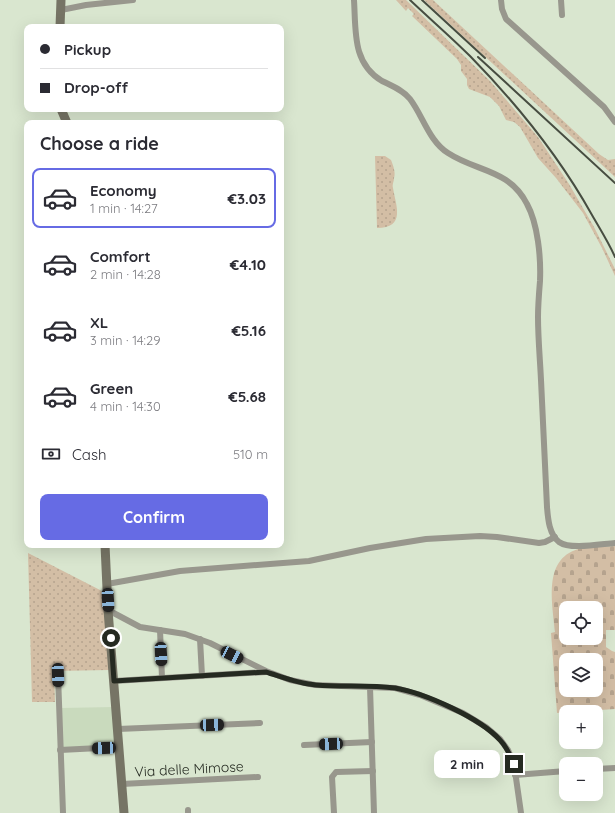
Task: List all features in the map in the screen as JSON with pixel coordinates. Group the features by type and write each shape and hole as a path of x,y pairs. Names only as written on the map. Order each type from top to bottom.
{"street":[{"path":"60,24 61,0"},
{"path":"61,10 86,5 133,0"},
{"path":"354,0 358,47 360,57 368,70 382,81 407,96 431,134 446,152 454,157 494,173 507,180 518,190 528,205 536,231 540,260 538,317 549,524 555,537 563,544 576,546 615,543"},
{"path":"501,0 502,9 506,19 604,107 615,122"},
{"path":"561,0 562,16"},
{"path":"107,584 201,568 309,561 370,548 426,539 480,536 545,542 555,537"},
{"path":"105,548 108,610 124,813"},
{"path":"108,610 140,627 185,634 200,639 266,672 290,680 315,685 395,688 420,695 463,713 500,739 508,750 514,764 521,813"},
{"path":"160,630 162,678"},
{"path":"200,639 202,676"},
{"path":"114,681 266,672"},
{"path":"58,675 62,813"},
{"path":"370,687 374,813"},
{"path":"118,729 260,723"},
{"path":"304,745 372,742"},
{"path":"60,750 119,748"},
{"path":"603,769 615,768"},
{"path":"334,813 332,777 336,772 373,771"},
{"path":"516,775 559,772"},
{"name":"Via delle Mimose","path":"122,784 258,777"}],"shaded area":[{"path":"114,707 116,745 62,748 61,708"}],"green space":[{"path":"396,0 406,0 490,81 538,137 569,184 594,227 615,269 615,276 583,213 556,178 538,158 520,127 514,122 506,120 499,106 490,97 469,89 467,79 461,71 461,65 457,59 412,16 414,14 408,8 406,11"},
{"path":"424,0 433,0 599,154 608,160 615,159 615,177"},
{"path":"375,156 385,156 391,160 395,176 393,187 397,209 396,220 392,224 386,227 377,228"},
{"path":"615,546 615,630 606,630 606,647 615,652 615,709 603,710 603,705 559,705 559,713 557,713 551,633 555,632 552,596 554,573 559,563 567,555 578,549"},
{"path":"28,553 104,593 109,670 54,671 55,702 32,702"}],"railway":[{"path":"410,0 470,56 521,112 566,172 615,257"},
{"path":"422,0 485,58"},
{"path":"478,57 615,183"}],"route":[{"path":"111,638 114,681 266,672 290,680 315,685 395,688 420,695 463,713 500,739 508,750 514,764"}]}
